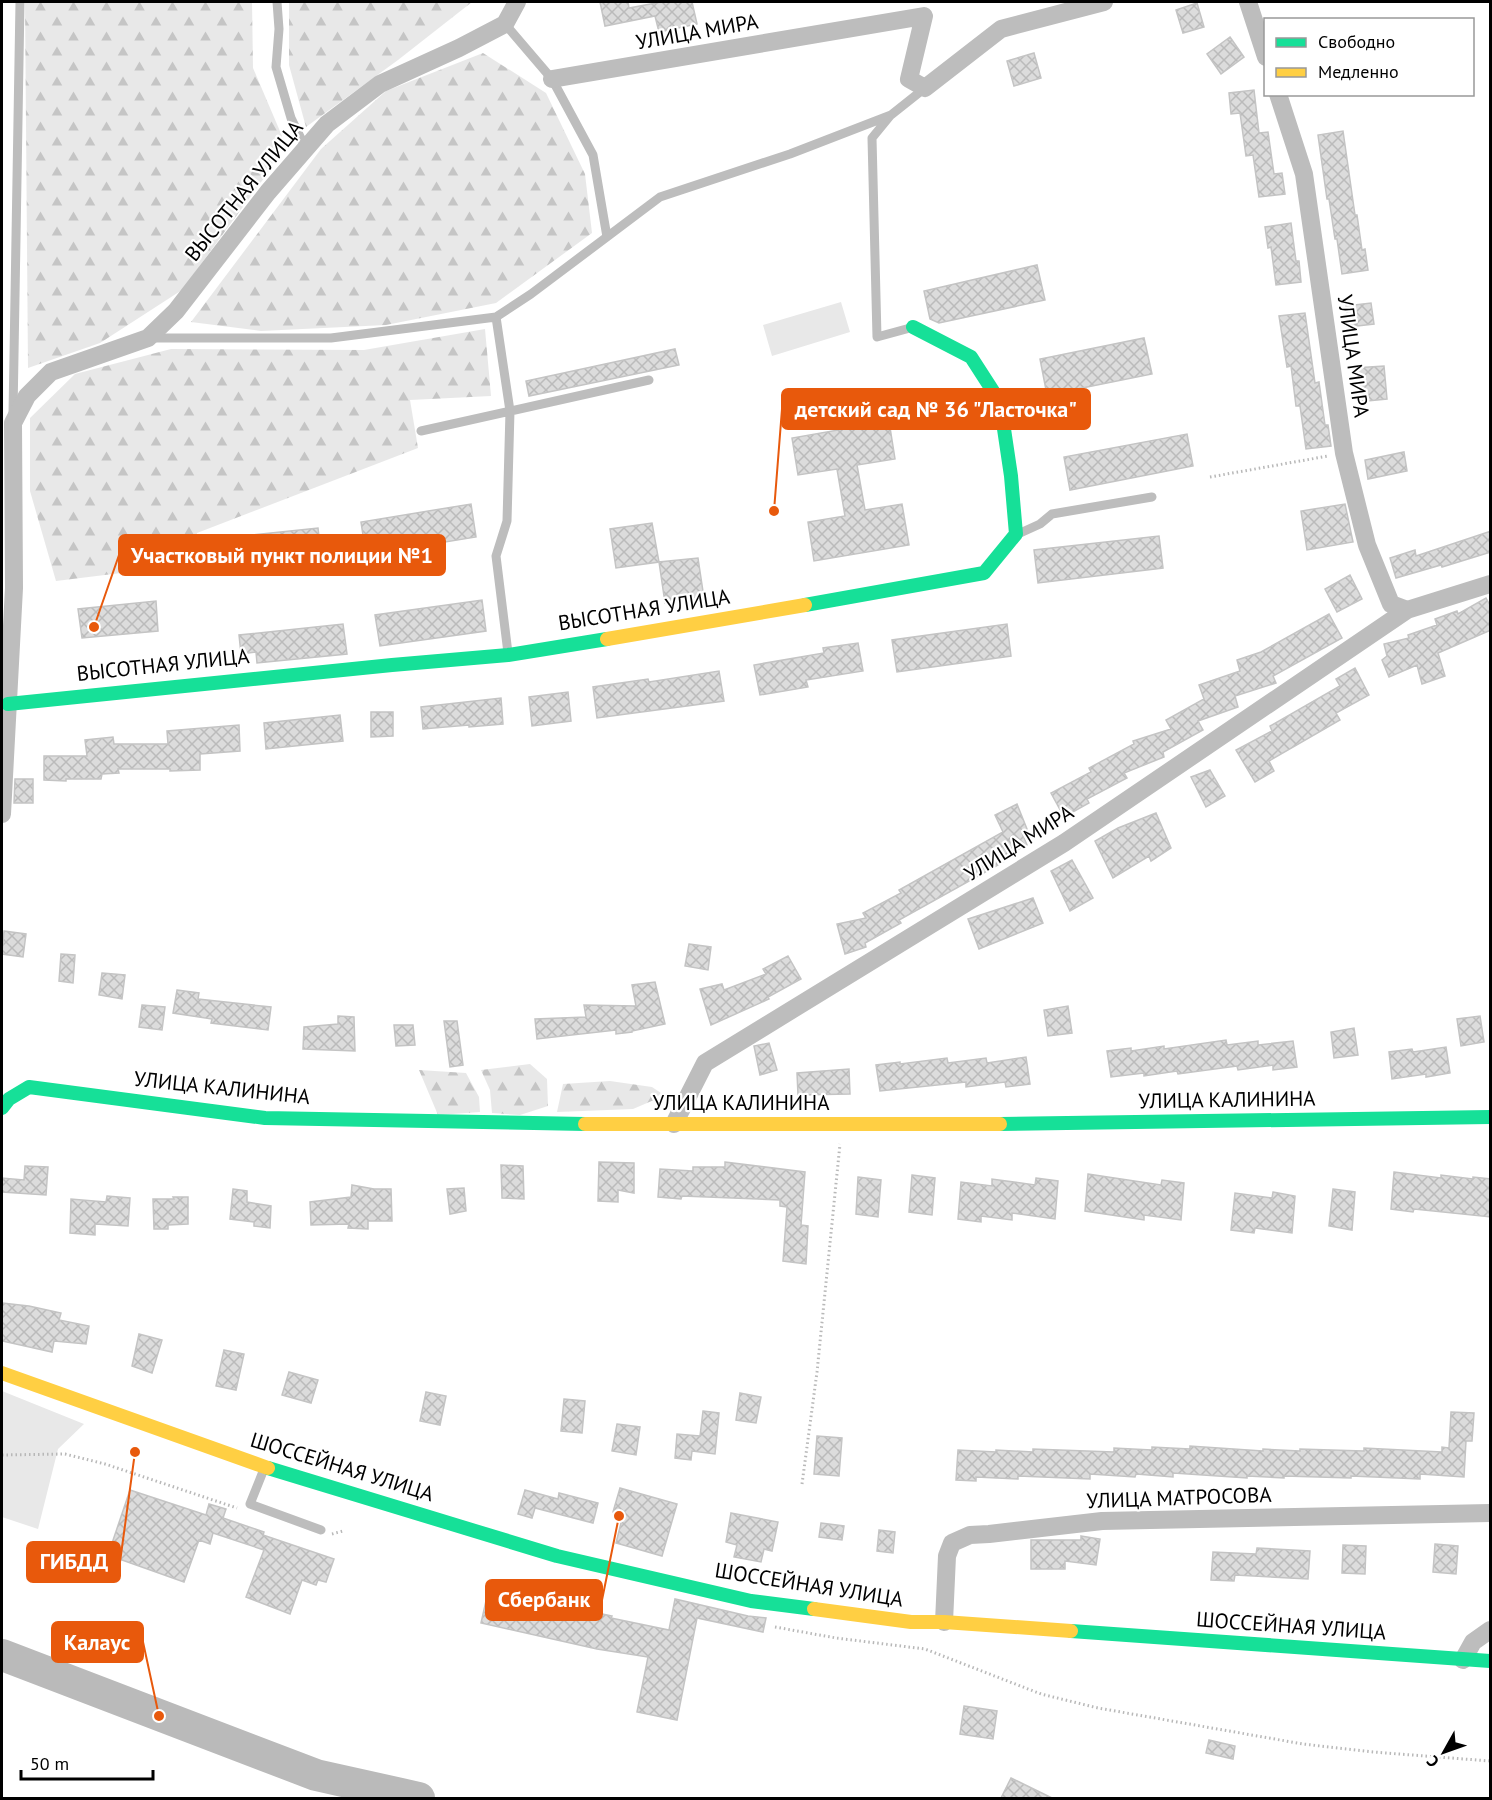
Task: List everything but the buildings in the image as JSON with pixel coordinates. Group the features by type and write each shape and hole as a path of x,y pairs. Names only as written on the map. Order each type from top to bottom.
{"street":[{"path":"505,24 516,2"},
{"path":"925,88 1001,29 1104,2"},
{"path":"1248,2 1264,51"},
{"name":"УЛИЦА МИРА","path":"552,79 924,16 909,79 925,88"},
{"name":"ВЫСОТНАЯ УЛИЦА","path":"2,814 8,704 6,658 14,588 13,423 27,396 51,372 148,338 176,311 268,192 327,124 380,84 505,24"},
{"name":"УЛИЦА МИРА","path":"1279,96 1304,174 1344,453 1367,545 1391,604 1407,610"},
{"path":"913,327 971,357 999,402 1011,476 1016,534"},
{"name":"ВЫСОТНАЯ УЛИЦА","path":"8,704 508,655 757,614 984,573 1016,534"},
{"name":"УЛИЦА МИРА","path":"674,1124 705,1063 1064,843 1407,610 1491,584"},
{"name":"УЛИЦА КАЛИНИНА","path":"2,1108 9,1098 29,1087 265,1118 583,1124 1014,1124 1491,1117"},
{"name":"ШОССЕЙНАЯ УЛИЦА","path":"4,1375 265,1466 557,1556 751,1601 911,1622 944,1622 1491,1662"},
{"name":"УЛИЦА МАТРОСОВА","path":"944,1622 947,1556 952,1543 970,1535 1102,1521 1490,1513"},
{"path":"1463,1660 1473,1642 1491,1630"}],"lane":[{"path":"13,423 20,2"},
{"path":"278,2 279,29 276,67 291,118 306,149"},
{"path":"505,24 552,79 593,155 607,237"},
{"path":"913,327 877,337 872,138 891,115 925,88"},
{"path":"148,338 331,338 496,317 531,294 660,197 790,154 891,115"},
{"path":"496,317 510,411 507,521 496,556 508,655"},
{"path":"421,431 649,380"},
{"path":"1016,534 1041,524 1052,514 1152,497"},
{"path":"265,1466 250,1503 321,1530"}],"path":[{"path":"1210,477 1344,453"},
{"path":"802,1484 817,1372 842,1124"},
{"path":"2,1455 65,1454 105,1464 238,1508"},
{"path":"332,1534 343,1531"},
{"path":"771,1626 836,1638 925,1649 1041,1694 1098,1708 1303,1744 1491,1761"}],"green space":[{"path":"25,2 252,2 253,68 282,136 270,170 182,290 100,343 28,368"},
{"path":"289,2 472,2 398,60 306,127 289,65"},
{"path":"483,53 546,93 585,174 592,233 496,303 386,325 261,331 191,322 321,149 386,91"},
{"path":"841,302 850,332 772,356 763,325"},
{"path":"485,329 491,396 410,400 418,448 197,533 194,564 56,581 30,491 30,418 75,374 171,349 364,350"},
{"path":"530,1064 547,1079 548,1106 520,1115 492,1113 490,1090 481,1070"},
{"path":"419,1070 466,1073 479,1097 480,1112 438,1115"},
{"path":"610,1081 652,1087 661,1093 654,1100 633,1109 557,1112 563,1084"},
{"path":"2,1391 84,1424 58,1449 38,1529 2,1517"}],"waterway":[{"path":"2,1655 316,1775 419,1798"}],"traffic: fast":[{"path":"805,605 984,573 1016,534 1011,476 1000,402 971,357 913,327"},
{"path":"8,704 508,655 607,639"},
{"path":"2,1108 9,1099 29,1087 265,1118 585,1124"},
{"path":"1000,1124 1490,1117"},
{"path":"268,1468 557,1556 751,1601 814,1609"},
{"path":"1071,1631 1490,1661"}],"traffic: slow":[{"path":"607,639 805,605"},
{"path":"585,1124 1000,1124"},
{"path":"2,1373 268,1468"},
{"path":"814,1609 911,1622 944,1622 1071,1631"}],"place":[{"name":"детский сад № 36 \"Ласточка\"","path":"774,511"},
{"name":"Участковый пункт полиции №1","path":"94,627"},
{"name":"ГИБДД","path":"135,1452"},
{"name":"Сбербанк","path":"619,1516"},
{"name":"Калаус","path":"159,1716"}]}
